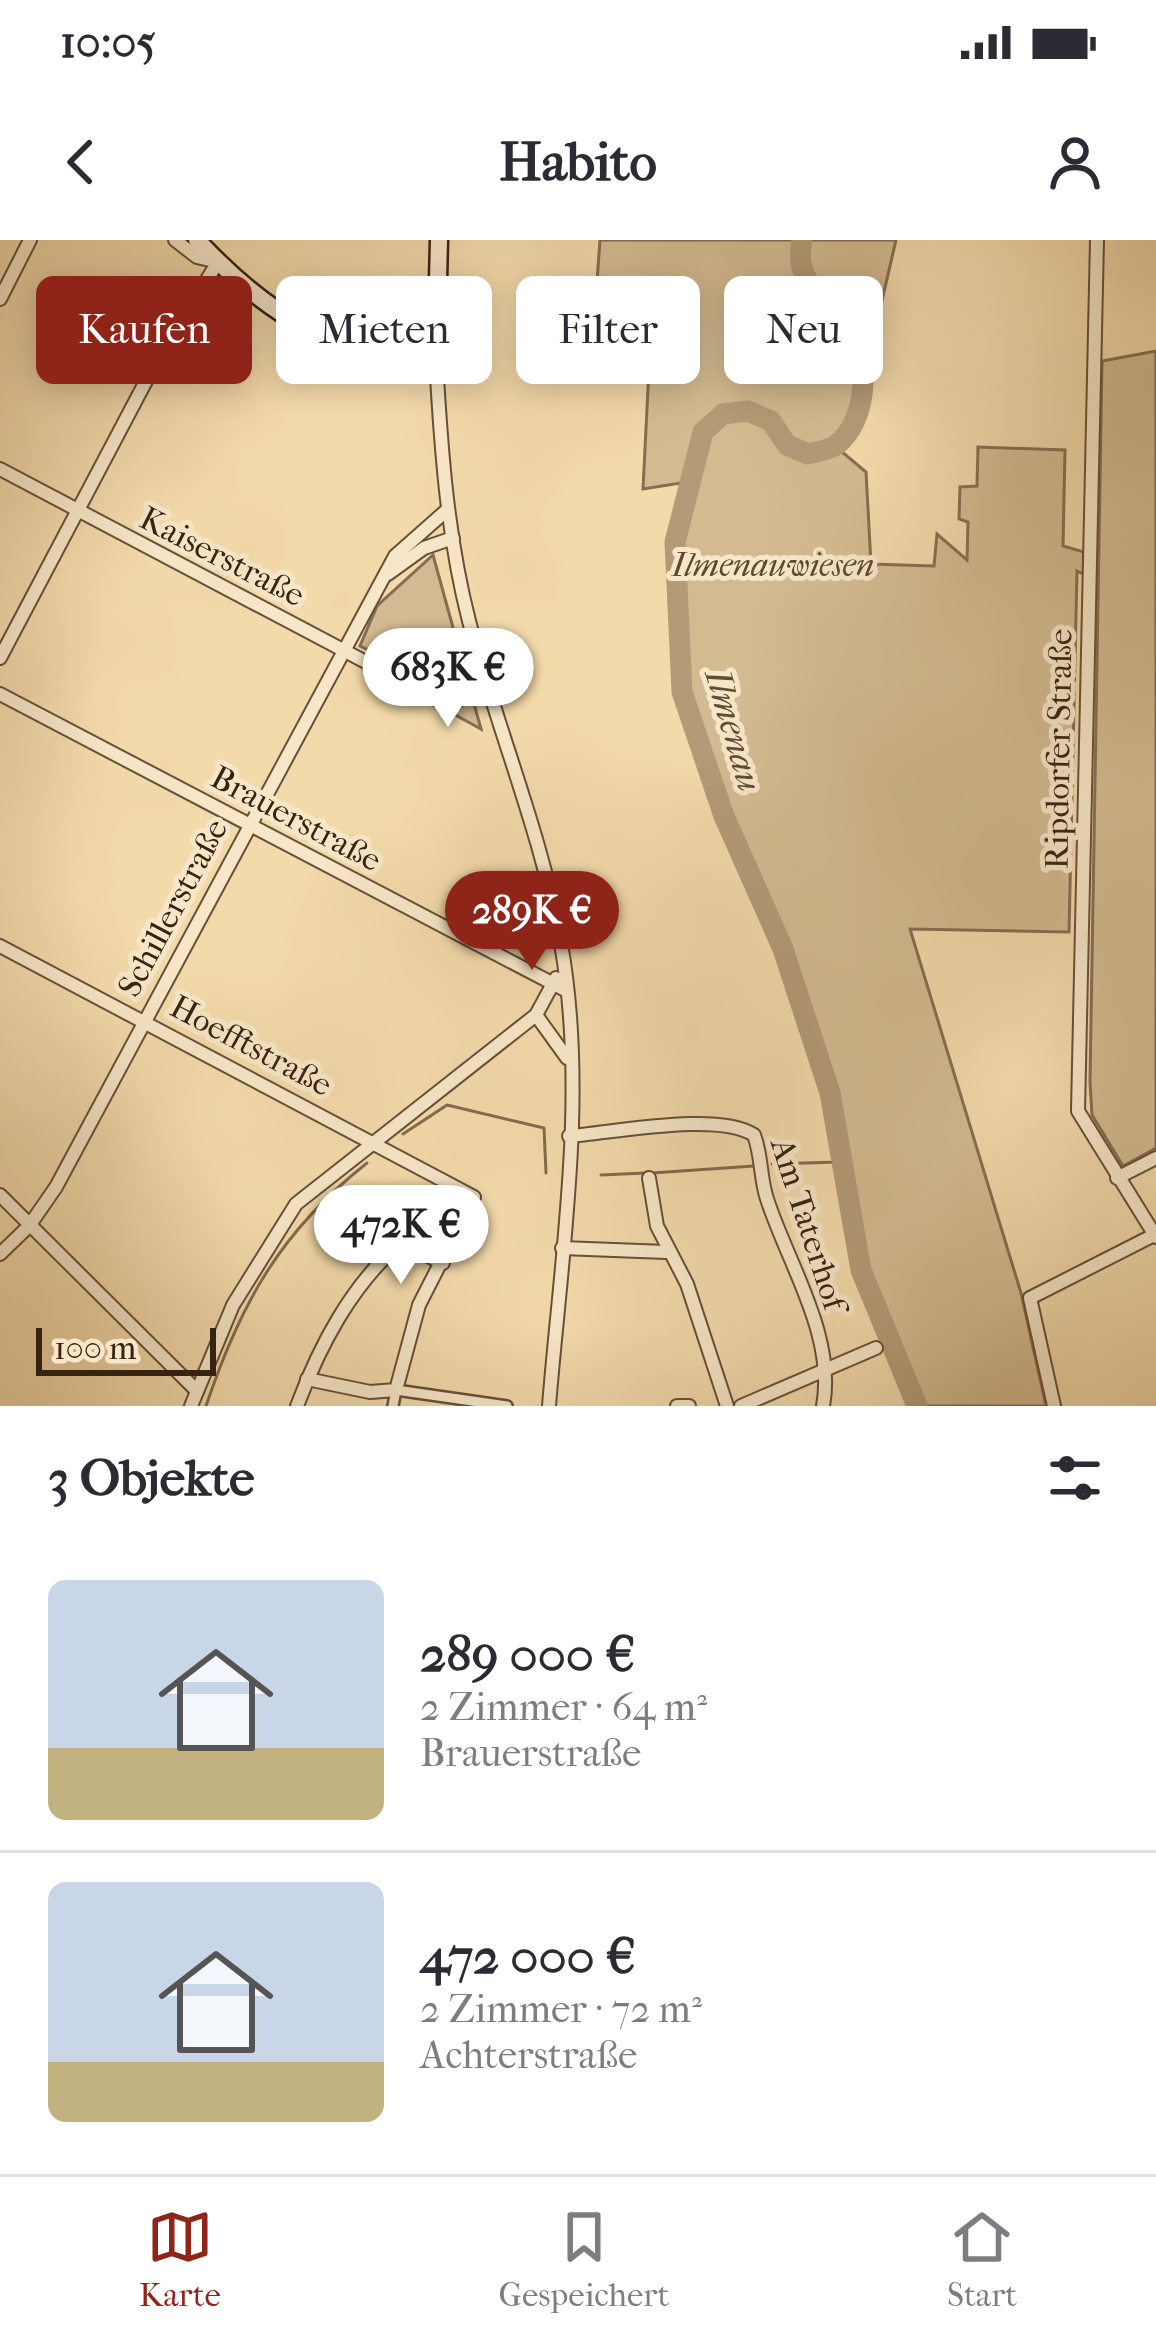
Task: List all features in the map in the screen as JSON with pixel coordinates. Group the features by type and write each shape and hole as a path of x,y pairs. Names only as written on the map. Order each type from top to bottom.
{"main road":[{"path":"197,240 276,313"},
{"path":"438,276 439,240"}],"street":[{"path":"0,299 30,240"},
{"path":"0,658 198,287 218,262 197,257 175,240"},
{"name":"Ripdorfer Straße","path":"1097,240 1078,1111 1155,1236"},
{"path":"438,384 447,510 469,620 562,947 568,1136 549,1406"},
{"name":"Kaiserstraße","path":"0,470 421,691"},
{"name":"Schillerstraße","path":"0,1254 29,1226 144,1020 340,648 403,546 447,510"},
{"name":"Schillerstraße","path":"382,579 413,554 453,538"},
{"name":"Brauerstraße","path":"0,694 561,987"},
{"name":"Hoefftstraße","path":"0,946 473,1197 442,1262"},
{"path":"191,1406 231,1310 296,1204 536,1016 561,987"},
{"path":"536,1016 569,1061"},
{"name":"Am Taterhof","path":"568,1136 711,1124 730,1124 754,1135 765,1196 797,1271 826,1371"},
{"path":"1117,1178 1156,1158"},
{"path":"649,1178 651,1208 666,1252 687,1284 728,1406"},
{"path":"0,1195 196,1391"},
{"path":"1054,1406 1030,1298 1155,1236"},
{"path":"297,1406 307,1378 362,1280 400,1243 442,1262 418,1305 393,1406"},
{"path":"562,1248 666,1252"},
{"path":"741,1406 876,1348"},
{"path":"823,1406 826,1371"},
{"path":"307,1378 370,1392 396,1390 507,1406"},
{"path":"677,1406 689,1405"}],"green space":[{"name":"Ilmenauwiesen","path":"600,240 896,240 883,296 883,276 724,276 724,384 863,384 855,417 835,446 866,472 871,564 934,566 937,534 967,560 968,522 959,519 960,487 977,486 978,447 1065,450 1063,546 1084,552 1083,574 1077,571 1069,932 910,929 1021,1293 1046,1406 908,1406 855,1262 829,1091 783,949 724,816 682,692 675,542 687,482 643,489 648,384 700,384 700,276 597,276"},
{"path":"1156,351 1156,1148 1123,1166 1092,1115 1090,1082 1102,361"},
{"path":"433,555 481,729 448,711 451,689 360,646 377,606"}],"waterway":[{"name":"Ilmenau","path":"802,240 806,278 855,338 863,370 860,405 855,421 835,446 808,454 787,445 771,421 748,411 723,414 703,432 675,542 682,692 724,816 783,949 830,1093 861,1270 917,1406"},
{"path":"403,1134 447,1105 544,1128 546,1173"},
{"path":"772,1164 840,1162"},
{"path":"206,1406 234,1334 267,1271 310,1215 367,1163"},
{"path":"652,1173 754,1166"},
{"path":"601,1175 645,1173"}]}
